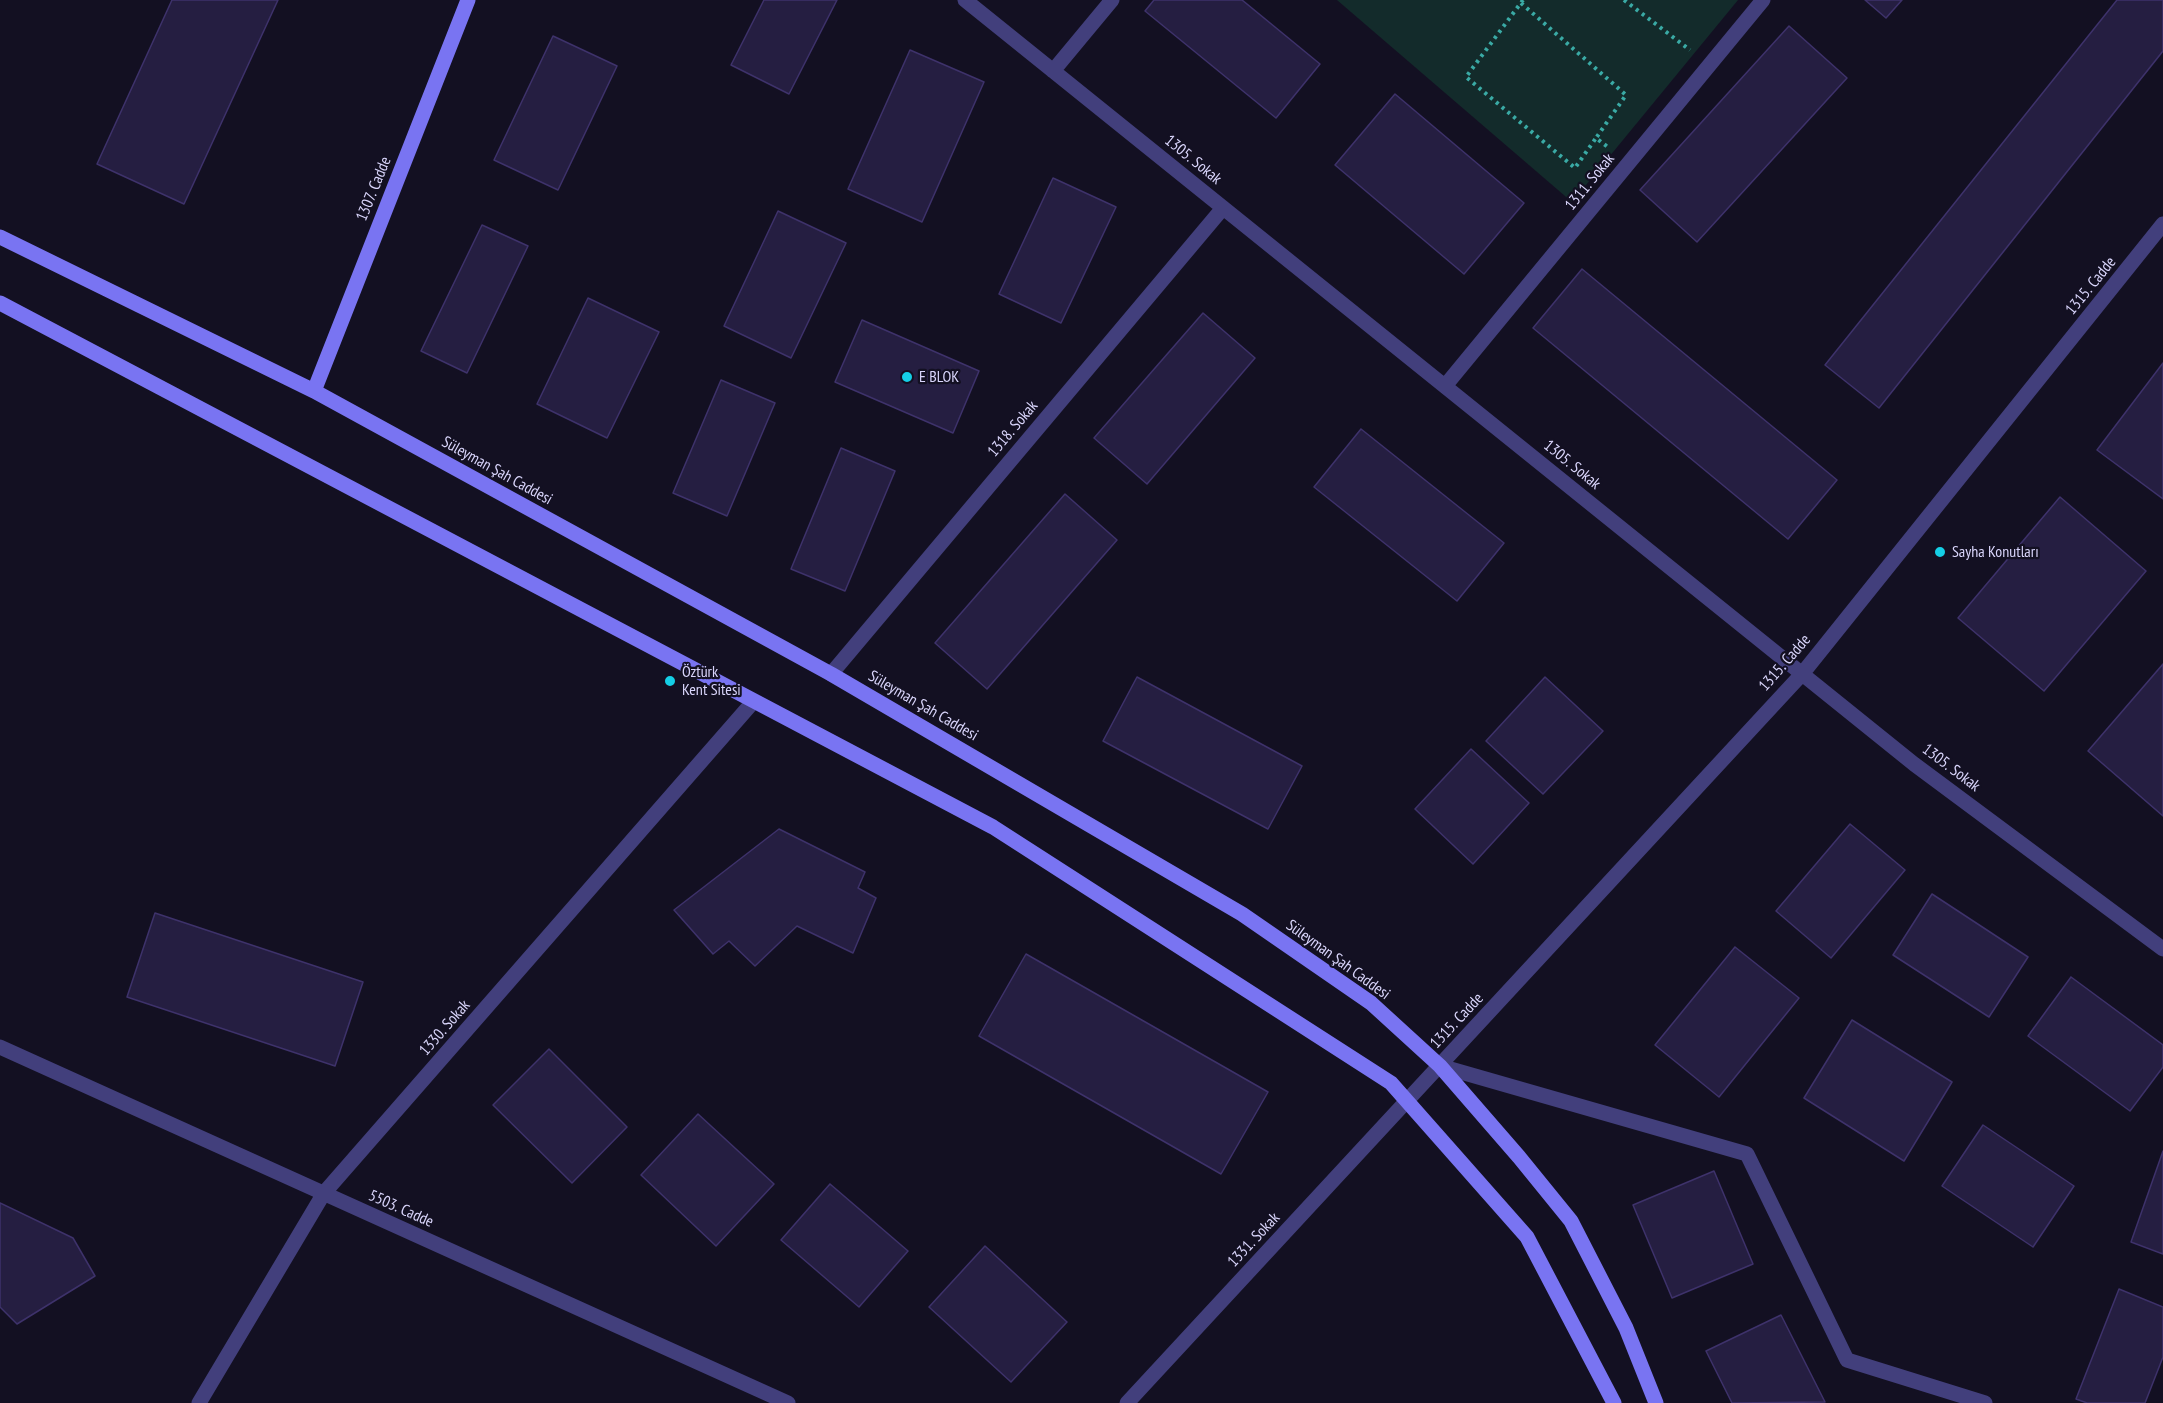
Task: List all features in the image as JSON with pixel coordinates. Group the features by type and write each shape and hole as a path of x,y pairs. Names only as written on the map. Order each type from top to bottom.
{"main road":[{"name":"1307. Cadde","path":"314,391 468,0"},
{"name":"Süleyman Şah Caddesi","path":"0,237 314,391 831,674 1242,914 1371,1003 1440,1066 1519,1156 1571,1221 1626,1328 1656,1403"},
{"path":"0,303 993,827 1391,1083 1527,1237 1614,1403"}],"street":[{"name":"1305. Sokak","path":"965,0 1914,764 2163,949"},
{"path":"1053,71 1112,0"},
{"name":"1311. Sokak","path":"1445,386 1763,0"},
{"name":"1318. Sokak","path":"831,674 1223,208"},
{"name":"1315. Cadde","path":"1407,1101 1802,674 2163,225"},
{"name":"1330. Sokak","path":"199,1403 324,1193 753,702"},
{"name":"5503. Cadde","path":"0,1047 788,1403"},
{"path":"1440,1066 1747,1154 1847,1360 1985,1403"},
{"name":"1331. Sokak","path":"1127,1403 1407,1101"}],"path":[{"path":"1624,0 1710,65"},
{"path":"1522,2 1626,95 1596,138 1575,168 1466,77 1522,2"},
{"path":"1596,138 1628,164"}],"green space":[{"path":"1337,0 1738,0 1572,202"}],"building":[{"path":"172,0 278,0 184,204 97,164"},
{"path":"764,0 837,0 789,94 731,65"},
{"path":"1154,0 1242,0 1320,64 1276,118 1145,11"},
{"path":"1865,0 1902,0 1886,18"},
{"path":"2117,0 2163,0 2163,51 1879,408 1825,365"},
{"path":"1789,26 1847,78 1697,242 1640,190"},
{"path":"553,36 617,66 558,190 494,160"},
{"path":"910,50 984,82 922,222 848,189"},
{"path":"1395,94 1524,203 1464,274 1335,165"},
{"path":"1053,178 1116,207 1061,323 999,294"},
{"path":"778,211 846,243 791,358 724,326"},
{"path":"482,225 528,246 467,373 421,351"},
{"path":"1582,269 1837,480 1788,539 1533,328"},
{"path":"588,298 659,332 607,438 537,404"},
{"path":"1203,313 1255,358 1147,484 1094,438"},
{"name":"E BLOK","path":"862,320 979,371 953,433 835,382"},
{"path":"2163,363 2163,499 2097,450"},
{"path":"721,380 775,403 727,516 673,493"},
{"path":"1361,429 1504,543 1457,601 1314,487"},
{"path":"841,448 895,471 845,591 791,569"},
{"path":"1065,494 1117,540 987,689 935,643"},
{"path":"2060,497 2146,571 2044,691 1958,618"},
{"path":"2163,664 2163,816 2088,751"},
{"path":"1137,677 1302,766 1268,829 1103,741"},
{"path":"1545,677 1603,731 1543,794 1486,741"},
{"path":"1471,749 1529,803 1473,864 1415,809"},
{"path":"1850,824 1905,870 1831,958 1776,911"},
{"path":"779,829 865,872 858,888 876,898 853,953 797,926 755,966 729,941 713,954 674,910"},
{"path":"1932,894 2028,957 1989,1017 1893,955"},
{"path":"155,913 363,982 335,1066 127,997"},
{"path":"1735,947 1799,998 1719,1097 1655,1045"},
{"path":"1026,954 1268,1092 1221,1174 979,1036"},
{"path":"2071,977 2163,1045 2163,1067 2130,1111 2028,1036"},
{"path":"1852,1020 1952,1082 1904,1161 1804,1098"},
{"path":"549,1049 627,1127 572,1183 493,1105"},
{"path":"698,1114 774,1184 716,1246 641,1175"},
{"path":"1983,1125 2074,1186 2033,1247 1942,1186"},
{"path":"2163,1151 2163,1254 2131,1242"},
{"path":"1714,1171 1753,1264 1672,1298 1633,1205"},
{"path":"830,1184 908,1251 859,1307 781,1240"},
{"path":"0,1203 73,1238 95,1276 17,1324 0,1307"},
{"path":"985,1246 1067,1322 1011,1382 929,1307"},
{"path":"2119,1289 2163,1307 2163,1357 2145,1403 2087,1403 2076,1399"},
{"path":"1781,1315 1825,1402 1732,1403 1706,1351"}],"place":[{"name":"E BLOK","path":"907,377"},
{"name":"Sayha Konutları","path":"1940,552"},
{"name":"Öztürk Kent Sitesi","path":"670,681"}]}
